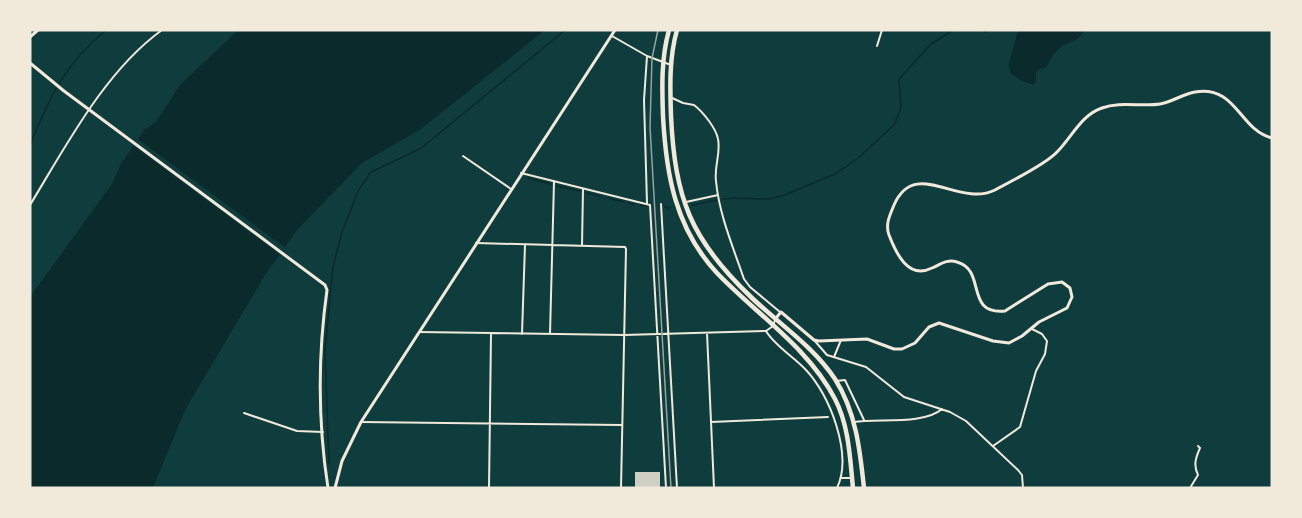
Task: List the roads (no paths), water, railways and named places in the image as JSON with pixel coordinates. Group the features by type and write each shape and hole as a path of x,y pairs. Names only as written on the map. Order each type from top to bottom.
{"highway":[{"path":"669,30 663,63 665,155 668,176 677,206 688,233 715,271 801,352 819,372 836,400 844,422 853,488"},
{"path":"677,30 671,65 670,97 673,153 683,202 703,242 737,282 822,361 836,381 854,422 864,488"}],"street":[{"path":"30,37 38,30"},
{"path":"30,205 123,66 162,30"},
{"path":"335,488 342,461 360,422 615,30"},
{"path":"878,46 882,30"},
{"path":"611,36 647,56 671,65"},
{"path":"647,56 644,100 648,203 650,205 666,488"},
{"path":"30,63 64,91 322,281 327,290 321,339 323,432 328,488"},
{"path":"814,340 867,339 894,349 902,349 915,343 929,327 939,323 1002,344 1015,341 1039,322 1067,308 1072,297 1070,288 1062,282 1048,284 1005,311 998,312 984,308 972,274 961,263 942,262 929,270 922,271 912,270 905,265 887,227 903,189 910,184 919,183 981,195 1050,158 1087,116 1101,108 1161,104 1194,92 1212,92 1227,98 1255,130 1272,138"},
{"path":"670,97 694,105 716,132 718,152 715,166 718,195 744,279 750,287 814,340 827,355 866,366 898,393 966,421 1022,475 1023,488"},
{"path":"463,156 511,189"},
{"path":"521,173 648,203"},
{"path":"550,334 554,182"},
{"path":"582,246 583,189"},
{"path":"683,202 718,195"},
{"path":"661,204 677,488"},
{"path":"476,243 625,247 621,488"},
{"path":"522,334 525,245"},
{"path":"737,282 744,279"},
{"path":"419,332 624,335 766,331 773,326 781,312"},
{"path":"993,446 1020,427 1036,371 1045,354 1047,341 1042,334 1030,329"},
{"path":"766,331 808,372 827,403 836,424 842,462 841,478 837,488"},
{"path":"707,333 714,488"},
{"path":"489,488 491,334"},
{"path":"834,357 841,340"},
{"path":"836,381 845,380 864,420"},
{"path":"850,411 860,409"},
{"path":"854,422 917,418 942,410"},
{"path":"244,412 297,431 323,432"},
{"path":"711,422 828,417"},
{"path":"360,422 622,425"},
{"path":"836,424 844,422"},
{"path":"1190,488 1197,475 1195,470 1200,448 1198,446"},
{"path":"841,478 852,478"}],"water":[{"path":"238,30 545,30 421,129 362,163 298,229 265,275 185,410 153,488 30,488 30,297 112,184 121,164 145,129 156,122 180,85"},
{"path":"1020,30 1084,30 1077,39 1061,47 1052,56 1046,68 1039,69 1033,85 1021,81 1010,71 1010,60"}],"waterway":[{"path":"30,145 60,82 79,56 106,30"},
{"path":"723,199 768,199 782,196 835,174 857,159 894,125 901,108 899,79 930,45 953,30"},
{"path":"329,464 325,350 333,267 342,232 358,191 371,172 420,149 564,31"},
{"path":"528,178 551,184"},
{"path":"557,186 580,191"},
{"path":"586,193 600,196"},
{"path":"608,198 624,202"},
{"path":"692,205 717,200"},
{"path":"628,203 634,204"},
{"path":"640,205 647,206"},
{"path":"665,207 670,208"}],"railway":[{"path":"658,30 652,58 650,127 671,488"}]}
